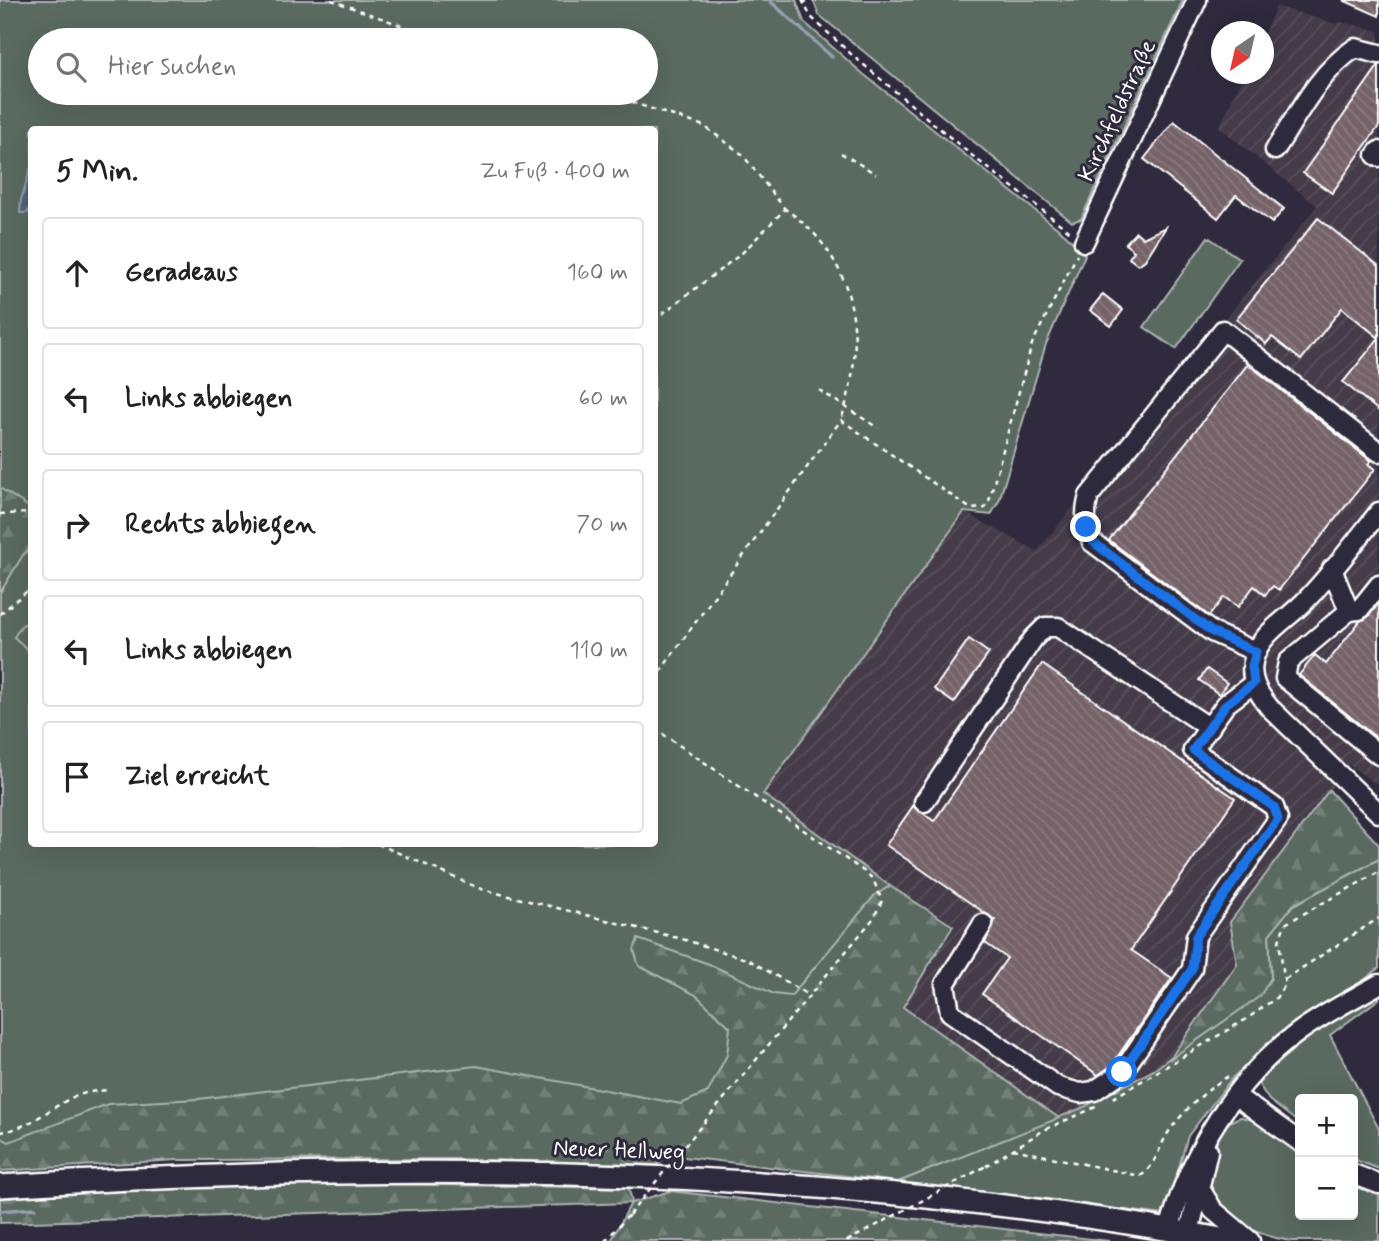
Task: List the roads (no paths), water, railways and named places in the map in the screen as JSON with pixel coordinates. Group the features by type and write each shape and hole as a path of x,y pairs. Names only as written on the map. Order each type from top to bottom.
{"main road":[{"name":"Neuer Hellweg","path":"0,1186 167,1176 394,1171 634,1176 917,1198 1056,1212 1232,1241"}],"street":[{"name":"Kirchfeldstraße","path":"1084,242 1197,0"},
{"path":"1275,150 1314,90 1340,58 1355,48 1379,54"},
{"path":"1379,151 1376,155 1379,158"},
{"path":"1256,652 1203,626 1093,542 1086,527 1085,511 1089,496 1223,330 1379,452"},
{"path":"1379,512 1308,599 1274,628 1256,652 1252,666 1254,683 1269,707 1379,813"},
{"path":"1332,569 1349,611"},
{"path":"1379,585 1359,610 1349,611 1288,662 1285,678 1379,755"},
{"path":"924,802 1033,639 1045,627 1058,627 1210,728"},
{"path":"983,924 945,984 950,1012 1058,1087 1070,1091 1094,1091 1122,1072 1192,969 1196,936 1278,819 1274,807 1193,750 1226,704 1254,683"},
{"path":"1179,1231 1187,1173 1236,1096 1245,1074 1299,1031 1379,984"},
{"path":"1236,1096 1295,1138"},
{"path":"1179,1231 1199,1187 1215,1127"},
{"path":"1358,1176 1379,1184"},
{"path":"1199,1187 1213,1210 1251,1241"}],"water":[{"path":"28,177 27,213 20,213"}],"waterway":[{"path":"769,0 832,57"},
{"path":"0,1211 35,1208"}]}
